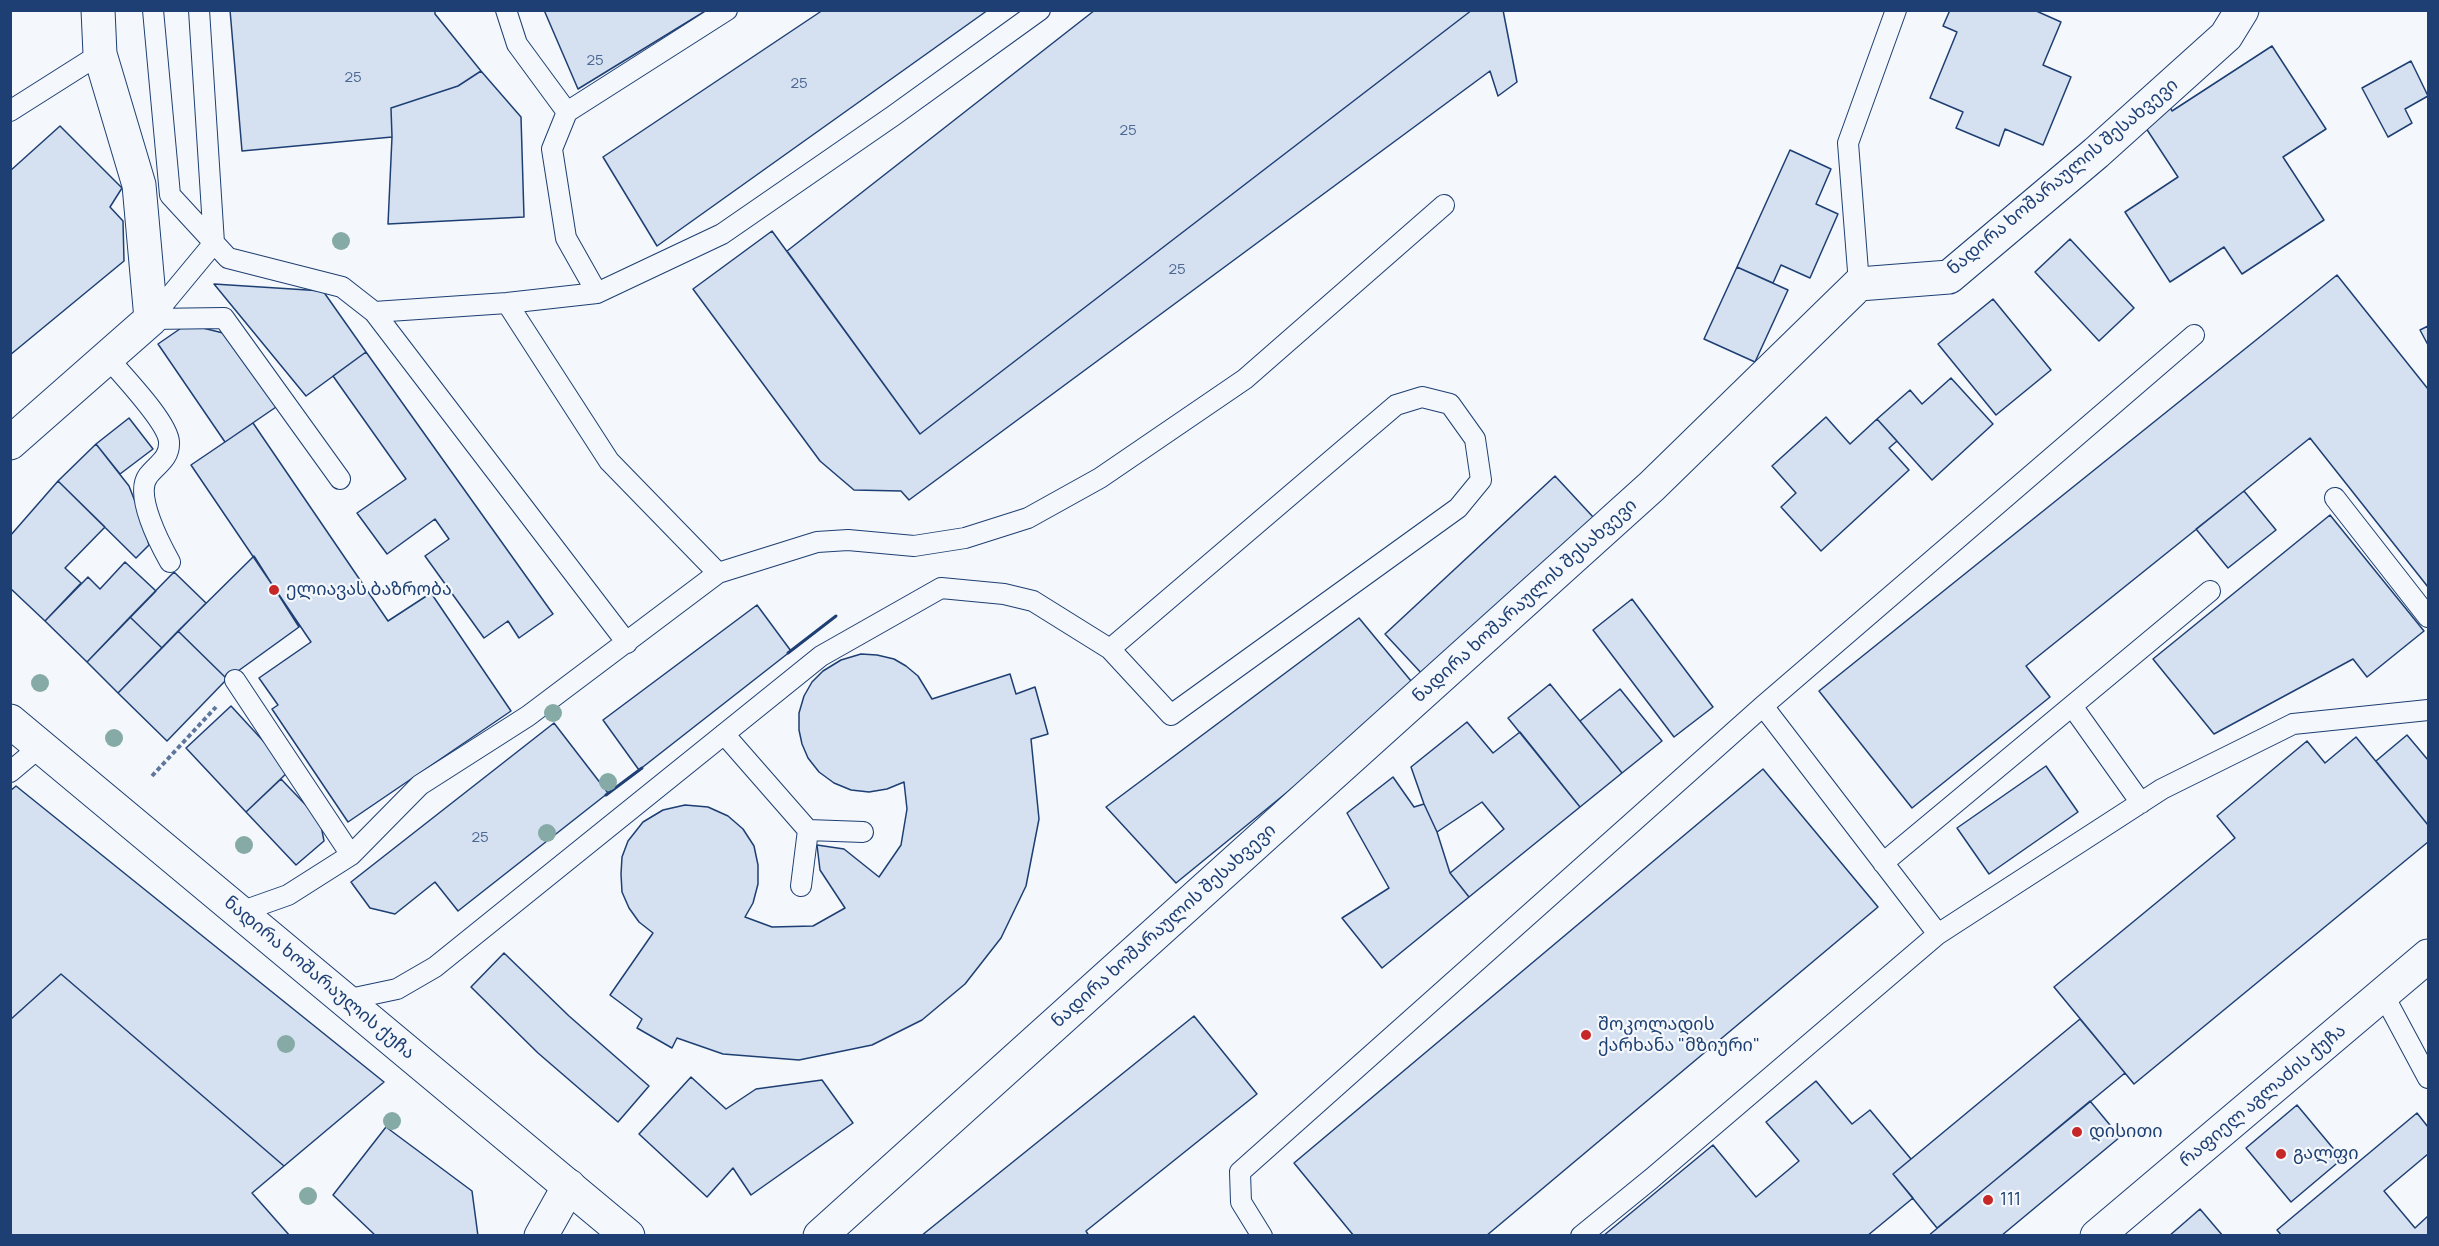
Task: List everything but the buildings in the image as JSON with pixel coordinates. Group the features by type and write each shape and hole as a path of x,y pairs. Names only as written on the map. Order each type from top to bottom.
{"street":[{"path":"10,443 151,319 139,185 100,54 98,10"},
{"name":"ნადირა ხოშარაულის შესახვევი","path":"820,1236 1652,486 1859,284 1949,277 2096,153 2226,36 2242,10"},
{"name":"ნადირა ხოშარაულის ქუჩა","path":"10,721 628,1236"},
{"name":"რაფიელ აგლაძის ქუჩა","path":"2097,1236 2428,956"},
{"path":"541,1236 568,1186"}],"lane":[{"path":"153,10 170,195 228,258 342,287 374,312 627,643"},
{"path":"151,319 214,243 199,10"},
{"path":"506,10 517,44 567,112"},
{"path":"597,293 566,238 552,149 567,112 727,10"},
{"path":"374,312 507,303 597,293 722,234 893,116 1040,10"},
{"path":"1859,284 1848,143 1896,10"},
{"path":"10,111 100,54"},
{"path":"240,912 288,895 351,855 420,785 528,716 718,573 817,542 848,540 914,546 965,538 1028,518 1100,478 1245,379 1444,205"},
{"path":"507,303 609,461 718,573"},
{"path":"151,319 224,318 340,479"},
{"path":"1262,1236 1241,1202 1240,1172 1763,706 2194,335"},
{"path":"107,357 164,427 169,442 161,464 145,481 144,492 156,537 170,562"},
{"path":"345,1000 397,988 435,968 821,656 941,588 1004,594 1033,601 1110,649 1171,715 1458,508 1481,480 1475,439 1450,404 1422,397 1396,405 1110,649"},
{"path":"2335,498 2428,617"},
{"path":"1883,863 2210,591"},
{"path":"236,682 351,855"},
{"path":"1763,706 1938,934"},
{"path":"2072,706 2141,803"},
{"path":"1581,1236 1938,934 2162,789 2293,724 2428,710"},
{"path":"724,734 808,830 863,832"},
{"path":"10,772 41,746"},
{"path":"801,886 808,830"},
{"path":"2383,994 2428,1078"}],"path":[{"path":"152,776 236,682"}],"wall":[{"path":"788,653 836,616"},
{"path":"606,795 642,768"}],"place":[{"name":"ელიავას ბაზრობა","path":"274,590"},
{"name":"შოკოლადის ქარხანა \"მზიური\"","path":"1586,1035"},
{"name":"დისითი","path":"2077,1132"},
{"name":"გალფი","path":"2281,1154"},
{"name":"111","path":"1988,1200"}]}
